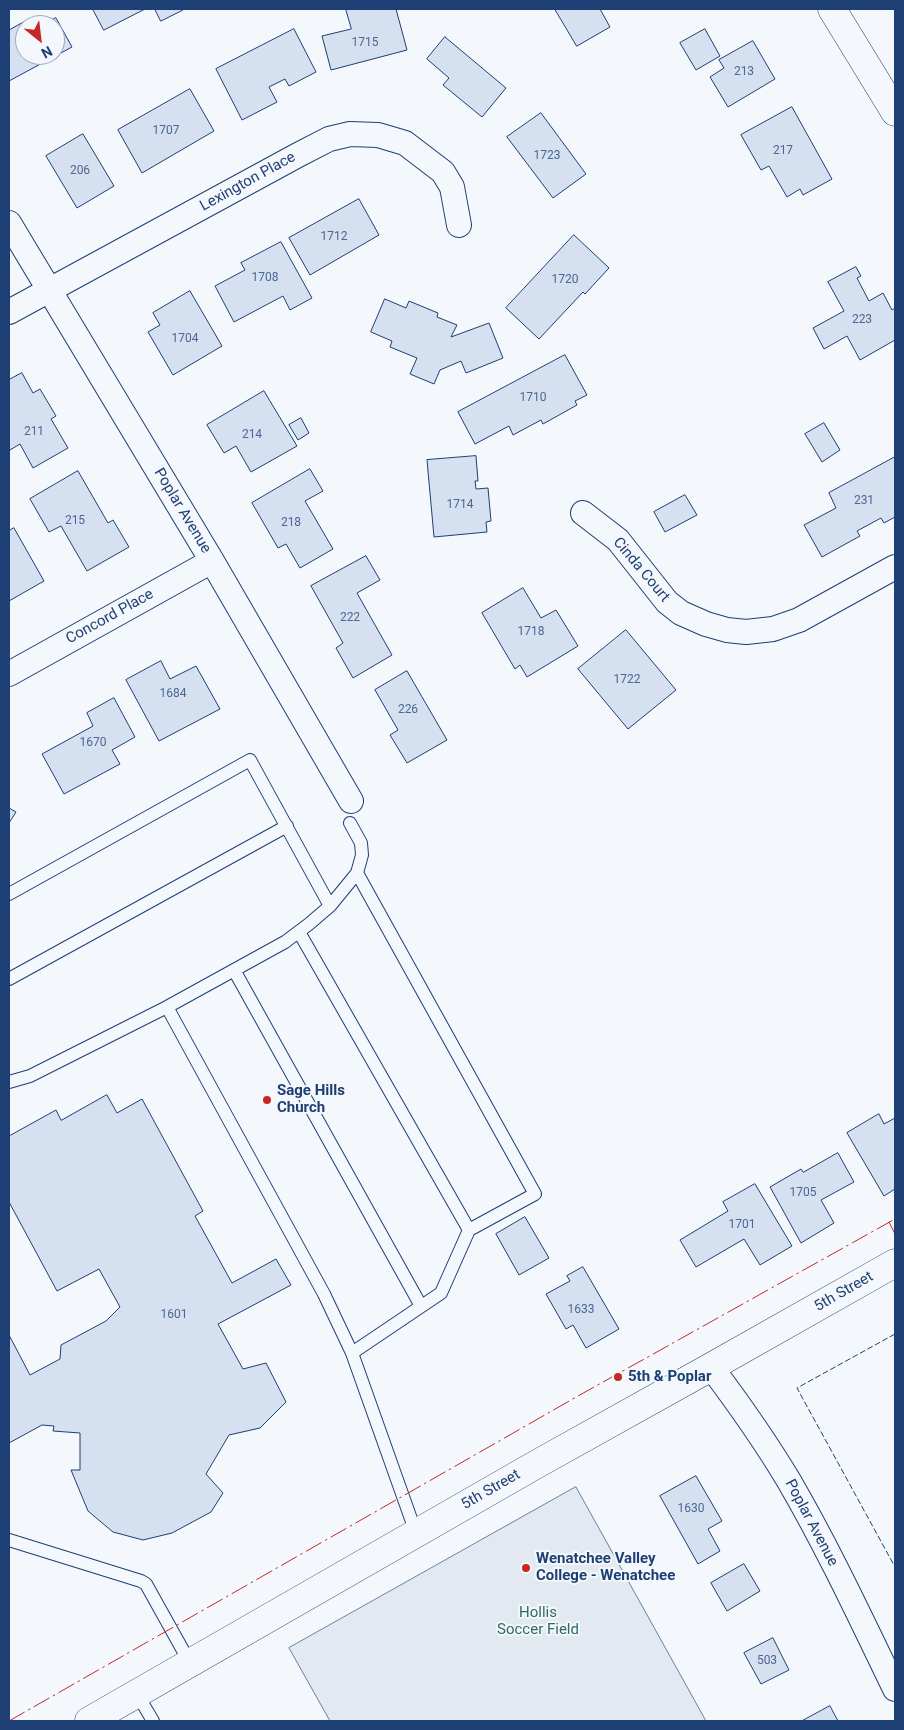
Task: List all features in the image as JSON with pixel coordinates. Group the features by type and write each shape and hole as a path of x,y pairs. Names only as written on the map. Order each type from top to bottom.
{"main road":[{"path":"832,9 895,112"},
{"name":"5th Street","path":"89,1721 545,1459 711,1368 895,1263"}],"street":[{"name":"Lexington Place","path":"9,312 329,139 350,134 378,135 405,143 443,172 452,187 459,225"},
{"name":"Poplar Avenue","path":"9,223 212,561 350,812"},
{"name":"Cinda Court","path":"583,513 618,540 666,602 681,613 706,624 727,630 746,632 773,629 799,620 895,567"},
{"name":"Concord Place","path":"9,674 212,561"},
{"name":"Poplar Avenue","path":"711,1368 750,1420 789,1481 895,1688"}],"lane":[{"path":"9,894 250,760 330,906"},
{"path":"9,1082 30,1076 167,1007 285,942 299,932 330,906 357,873 362,855 350,812"},
{"path":"9,979 287,826"},
{"path":"352,1353 441,1293 469,1230 534,1194 357,873"},
{"path":"299,932 469,1230"},
{"path":"234,970 421,1306"},
{"path":"167,1007 324,1294 352,1353 416,1533"},
{"path":"9,1540 146,1584 190,1663"},
{"path":"137,1694 153,1721"}],"green space":[{"name":"Hollis Soccer Field","path":"576,1487 706,1721 330,1721 289,1648"}],"building":[{"path":"93,9 145,9 104,30"},
{"path":"155,9 183,9 183,10 161,21"},
{"path":"346,9 396,9 407,50 331,70 322,36 351,29"},
{"path":"555,9 600,9 610,27 577,46"},
{"path":"15,27 15,65 39,65 9,81 9,30"},
{"path":"294,29 316,72 289,86 285,79 269,87 277,102 242,120 216,69"},
{"path":"705,29 720,56 696,70 680,43"},
{"path":"65,34 72,47 65,51"},
{"path":"445,37 506,88 482,117 443,85 449,78 427,59"},
{"path":"753,41 775,79 728,107 710,77 724,68 719,60"},
{"path":"190,89 214,131 142,173 118,130"},
{"path":"792,107 832,179 803,195 800,189 787,197 769,166 761,170 741,135"},
{"path":"541,113 586,174 553,198 507,137"},
{"path":"83,134 114,186 77,208 46,156"},
{"path":"359,199 379,235 310,275 289,238"},
{"path":"574,235 609,268 585,294 583,292 539,339 506,308"},
{"path":"281,242 312,298 290,310 283,296 234,322 215,286 245,270 241,263"},
{"path":"856,267 861,276 857,278 869,301 883,293 892,310 895,308 895,340 860,360 847,336 824,349 813,328 844,311 828,282"},
{"path":"190,291 222,346 173,375 148,332 160,325 153,313"},
{"path":"385,299 406,308 409,301 438,313 437,317 457,325 451,337 489,323 503,358 466,373 461,361 440,370 434,384 410,374 417,358 390,347 392,341 371,332"},
{"path":"565,355 587,395 575,401 577,405 543,424 541,420 513,435 509,426 475,444 458,412"},
{"path":"22,373 33,393 40,389 56,416 51,419 68,448 33,468 20,444 10,450 9,447 9,380"},
{"path":"264,391 297,446 251,472 236,446 224,453 207,425"},
{"path":"301,418 309,433 298,440 289,425"},
{"path":"824,423 840,450 822,462 805,434"},
{"path":"476,456 478,481 475,481 476,489 488,488 491,521 486,522 487,532 434,537 427,460"},
{"path":"895,457 895,517 884,523 881,518 857,531 860,536 822,557 804,525 836,508 829,493"},
{"path":"310,469 323,491 305,501 333,549 300,568 286,544 278,548 252,503"},
{"path":"78,471 108,523 113,520 129,547 87,571 61,526 49,532 30,499"},
{"path":"685,495 697,515 665,532 654,512"},
{"path":"14,528 44,581 9,601 9,531"},
{"path":"366,556 380,580 357,593 392,655 353,678 336,648 343,643 311,586"},
{"path":"523,588 541,618 556,610 578,646 527,677 520,665 515,669 482,613"},
{"path":"626,630 676,690 628,729 578,669"},
{"path":"161,661 170,679 196,666 220,709 159,741 126,680"},
{"path":"407,671 447,740 407,763 390,735 398,730 375,690"},
{"path":"114,698 135,737 112,750 120,764 64,794 42,754 93,726 87,713"},
{"path":"9,808 16,812 9,823"},
{"path":"107,1095 117,1113 142,1099 203,1211 195,1216 232,1283 276,1259 291,1285 218,1324 243,1369 266,1363 286,1402 260,1428 229,1435 206,1474 223,1493 211,1512 172,1533 143,1540 113,1532 88,1511 71,1470 80,1470 80,1433 53,1431 54,1426 42,1425 9,1443 9,1335 30,1375 60,1359 61,1345 106,1321 120,1307 99,1269 57,1291 9,1202 9,1136 56,1110 61,1120"},
{"path":"879,1114 884,1124 895,1118 895,1189 884,1196 847,1133"},
{"path":"838,1153 854,1182 821,1200 834,1223 801,1243 770,1187 801,1169 803,1172"},
{"path":"755,1184 792,1246 760,1265 744,1239 696,1267 680,1240 728,1211 723,1202"},
{"path":"525,1217 549,1258 519,1275 496,1234"},
{"path":"583,1267 619,1329 586,1348 573,1325 566,1329 546,1294 570,1281 567,1276"},
{"path":"696,1476 722,1521 708,1529 720,1551 698,1564 660,1496"},
{"path":"744,1564 760,1591 727,1611 711,1583"},
{"path":"773,1638 789,1670 761,1684 744,1653"},
{"path":"830,1706 838,1721 802,1721"}],"fence":[{"path":"895,1334 797,1388 895,1567"}],"power":[{"path":"9,1721 578,1396 895,1219"},
{"path":"889,1222 895,1234"}],"place":[{"name":"Sage Hills Church","path":"267,1100"},
{"name":"5th & Poplar","path":"618,1377"},
{"name":"Wenatchee Valley College - Wenatchee","path":"526,1568"}]}
